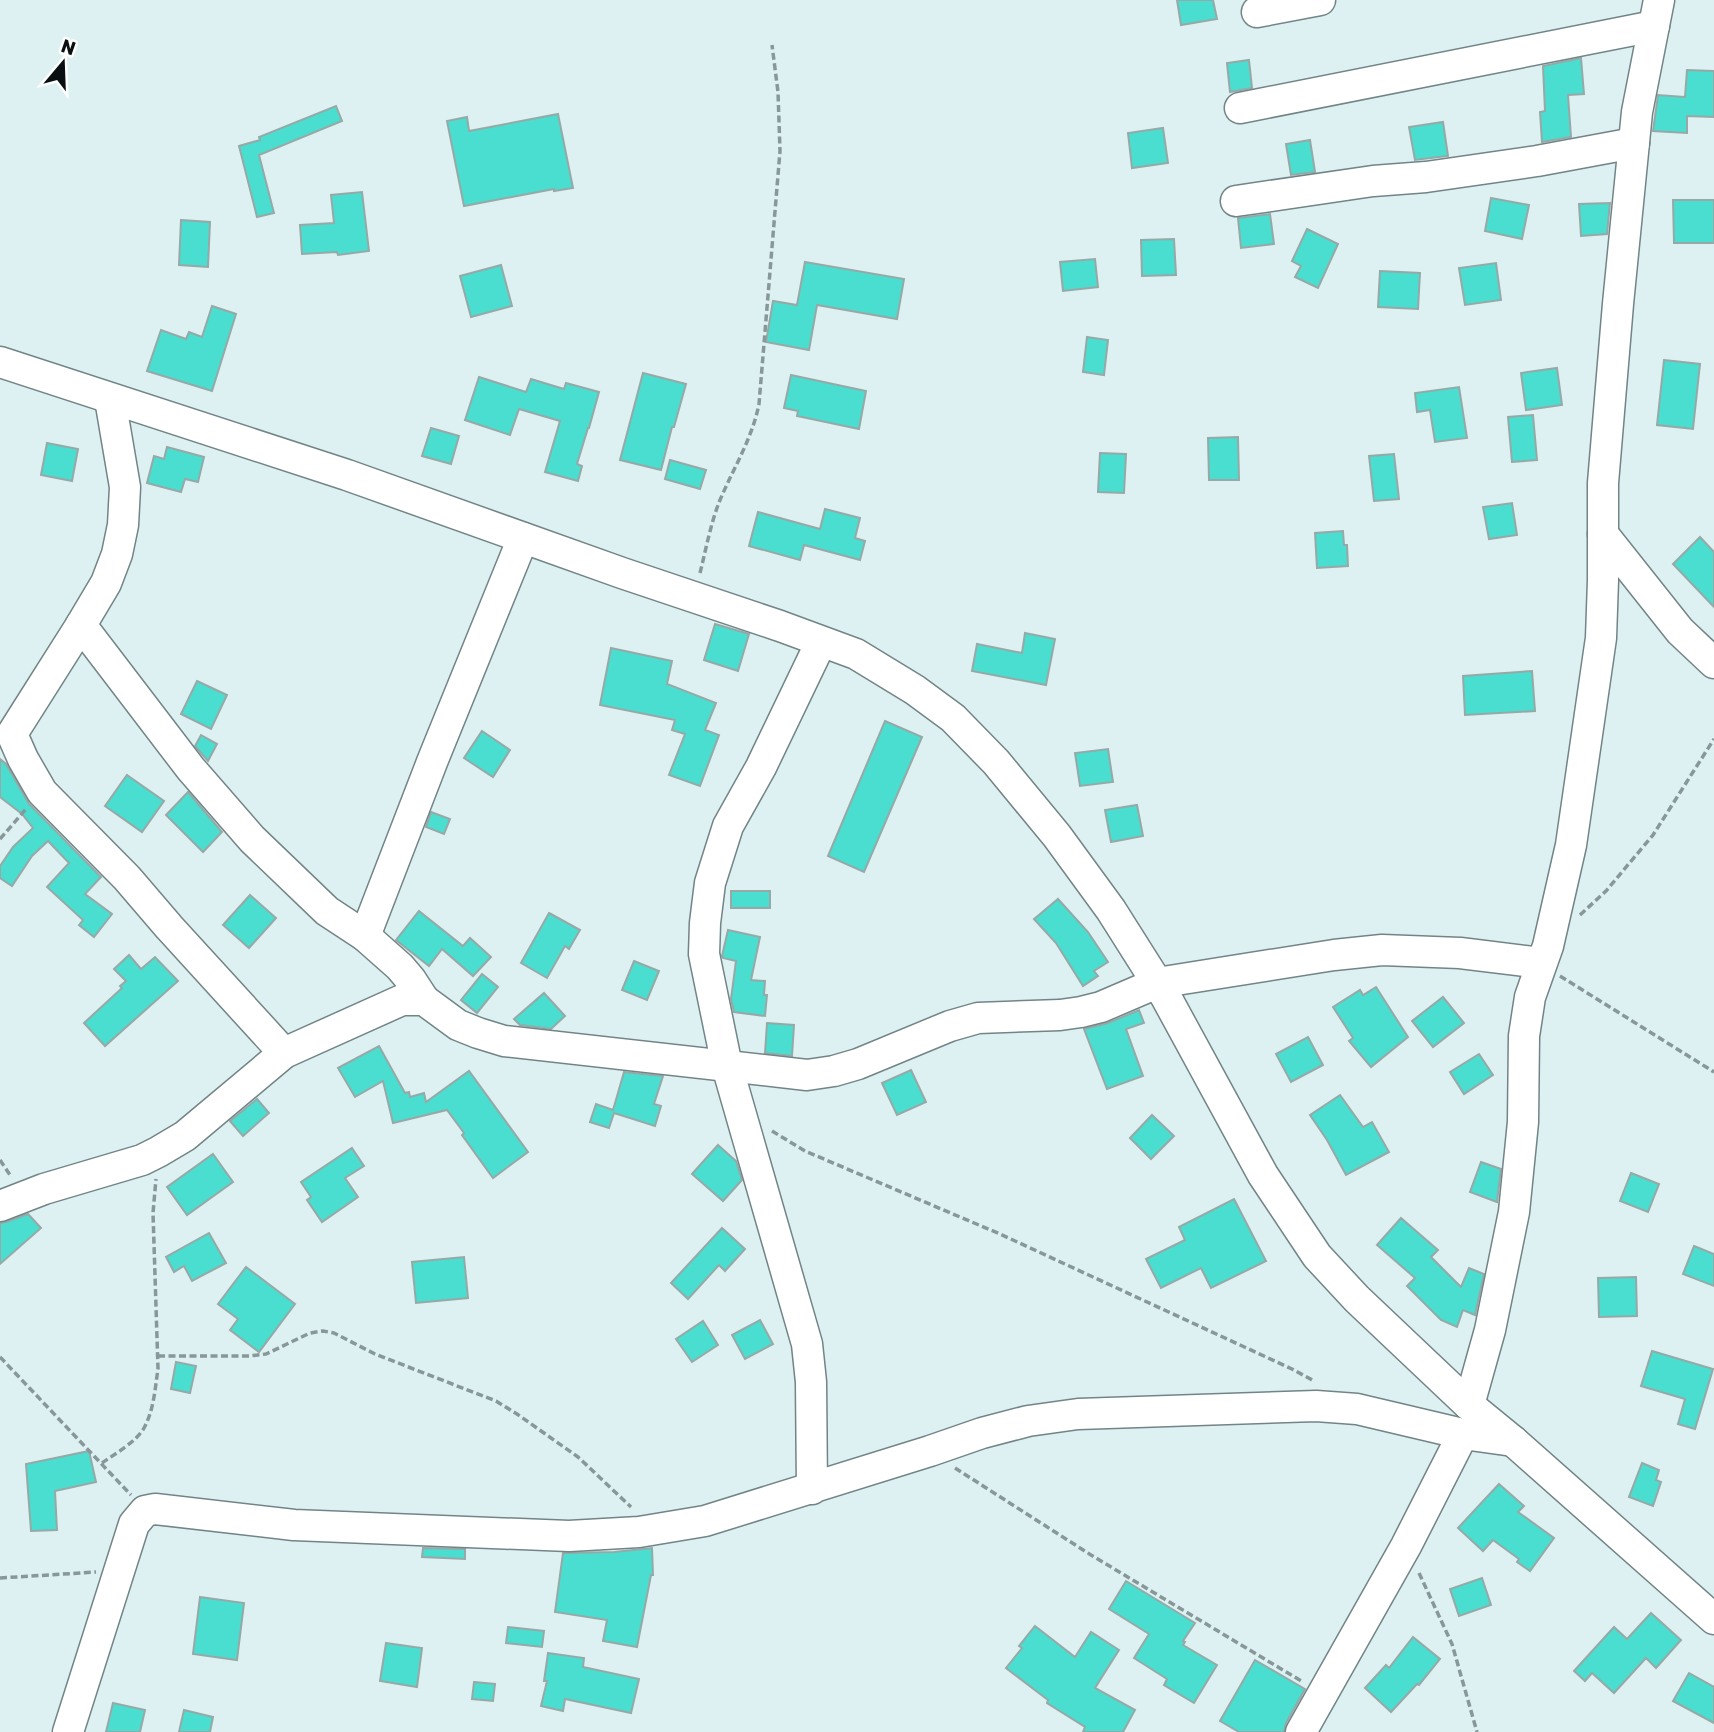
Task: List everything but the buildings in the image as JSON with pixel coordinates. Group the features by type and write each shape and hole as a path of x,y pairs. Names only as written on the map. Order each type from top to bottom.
{"street":[{"path":"1257,12 1320,0"},
{"path":"1240,108 1657,13 1637,113 1603,483 1601,638 1571,845 1548,946 1530,997 1524,1036 1523,1122 1514,1212 1490,1330 1469,1405"},
{"path":"1236,201 1537,161 1634,143"},
{"path":"0,362 347,475 856,654 915,690 953,718 996,762 1057,836 1111,910 1157,983 1263,1175 1317,1256 1469,1405 1714,1619"},
{"path":"110,399 125,487 123,524 117,554 106,583 12,734 42,792 127,878 284,1053"},
{"path":"1603,534 1681,631 1714,663"},
{"path":"365,936 523,538"},
{"path":"81,625 191,769 252,839 327,911 365,936 400,967 424,1000 458,1025 504,1041 807,1074 834,1072 950,1026 978,1018 1060,1016 1101,1007 1157,983 1334,955 1382,950 1460,953 1541,963"},
{"path":"812,1489 811,1382 807,1344 727,1066 704,954 710,883 728,826 761,767 821,642"},
{"path":"0,1206 44,1189 142,1160 185,1136 284,1053 402,1000 424,1000"},
{"path":"68,1732 134,1524 145,1511 155,1509 294,1525 569,1536 639,1532 705,1521 993,1430 1028,1421 1078,1414 1316,1406 1357,1409 1463,1434 1513,1441"},
{"path":"1301,1732 1406,1546 1463,1434"}],"path":[{"path":"693,597 719,502 746,447 759,404 780,151 778,92 772,45"},
{"path":"1577,918 1606,891 1653,835 1714,739"},
{"path":"0,839 42,792"},
{"path":"1541,963 1714,1072"},
{"path":"740,1111 805,1151 1000,1234 1292,1369 1321,1385"},
{"path":"102,1463 143,1430 155,1393 158,1356 153,1213 158,1152"},
{"path":"158,1356 266,1354 310,1333 334,1333 375,1354 486,1397 517,1414 578,1457 655,1530"},
{"path":"0,1357 145,1511"},
{"path":"930,1451 1091,1555 1322,1694"},
{"path":"1406,1546 1452,1644 1477,1732"},
{"path":"0,1578 119,1570"}]}
